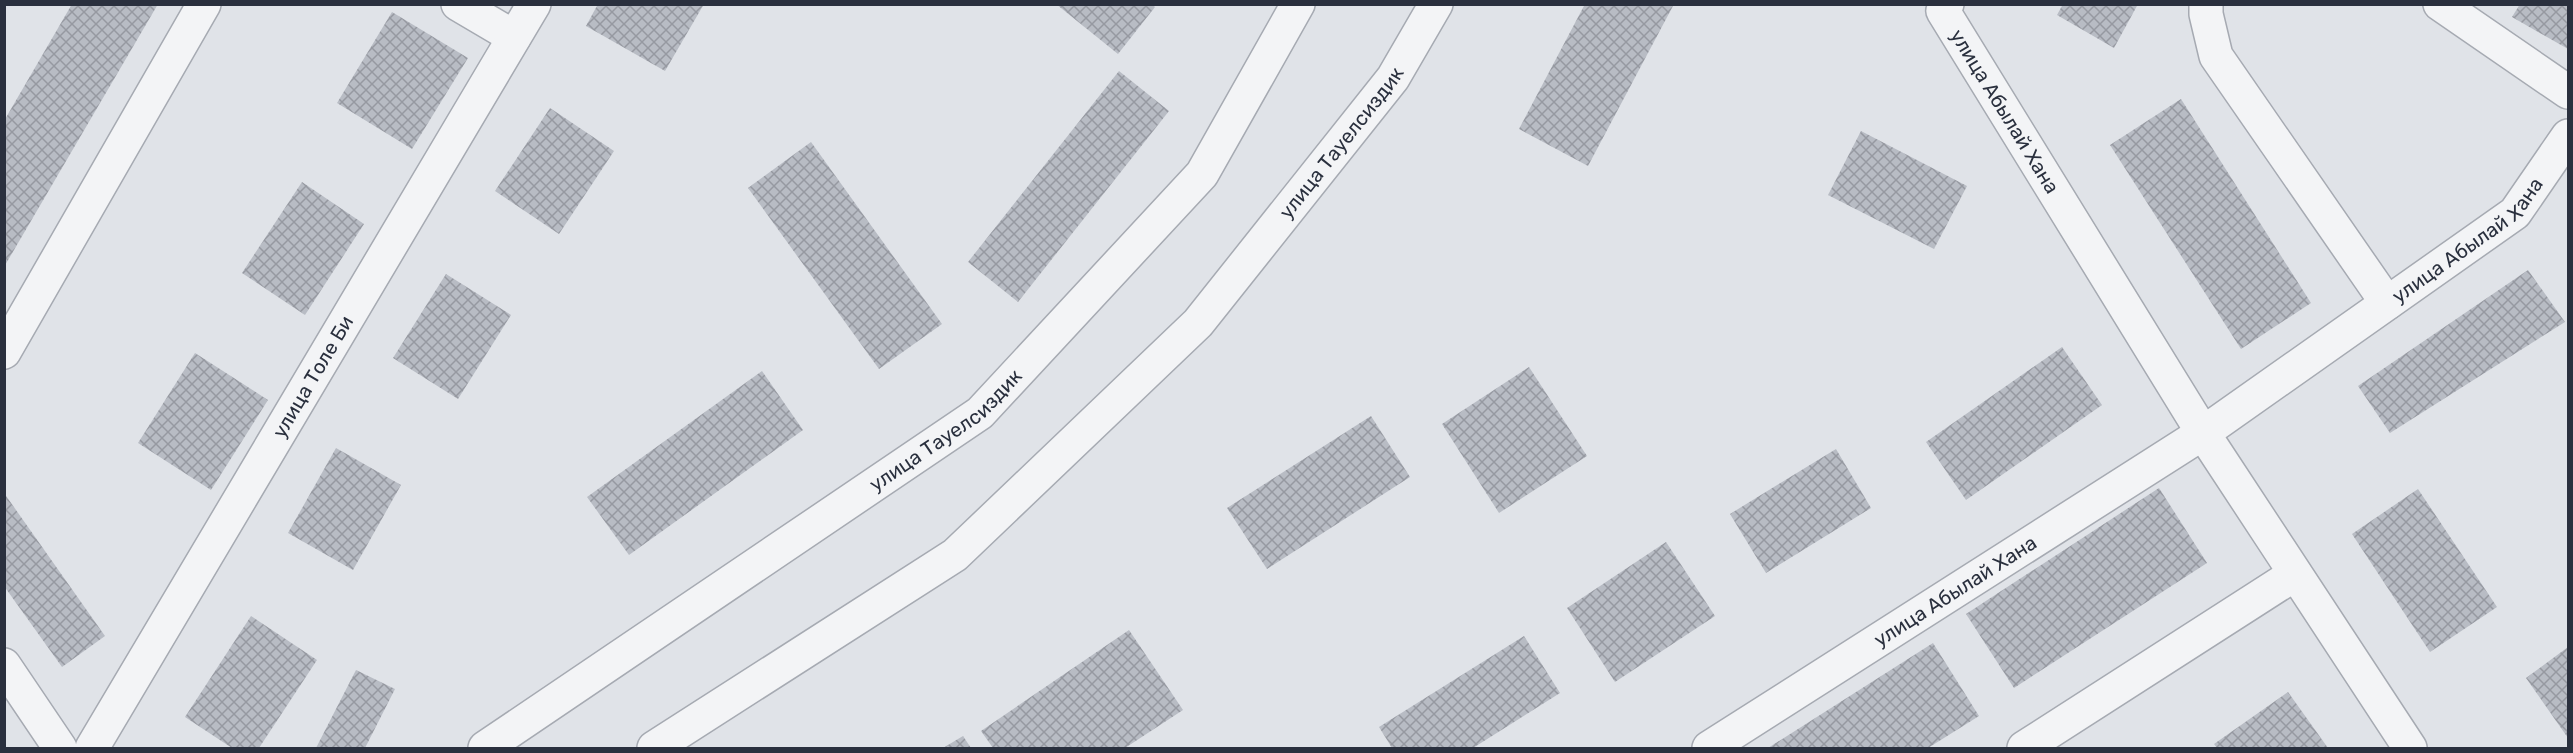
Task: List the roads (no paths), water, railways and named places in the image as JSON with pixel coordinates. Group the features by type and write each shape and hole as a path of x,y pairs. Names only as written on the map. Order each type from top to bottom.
{"street":[{"path":"4,352 204,4"},
{"path":"458,4 514,37"},
{"name":"улица Толе Би","path":"92,748 534,4"},
{"name":"улица Тауелсиздик","path":"485,748 980,413 1202,174 1298,4"},
{"name":"улица Тауелсиздик","path":"654,748 955,555 1198,323 1393,78 1436,4"},
{"name":"улица Абылай Хана","path":"1947,4 1943,11 2203,433 2410,748"},
{"path":"2206,4 2206,14 2216,56 2387,303"},
{"path":"2440,4 2568,92"},
{"name":"улица Абылай Хана","path":"1709,748 2203,433 2515,213 2568,136"},
{"path":"2024,748 2295,574"},
{"path":"4,665 60,748"}]}
